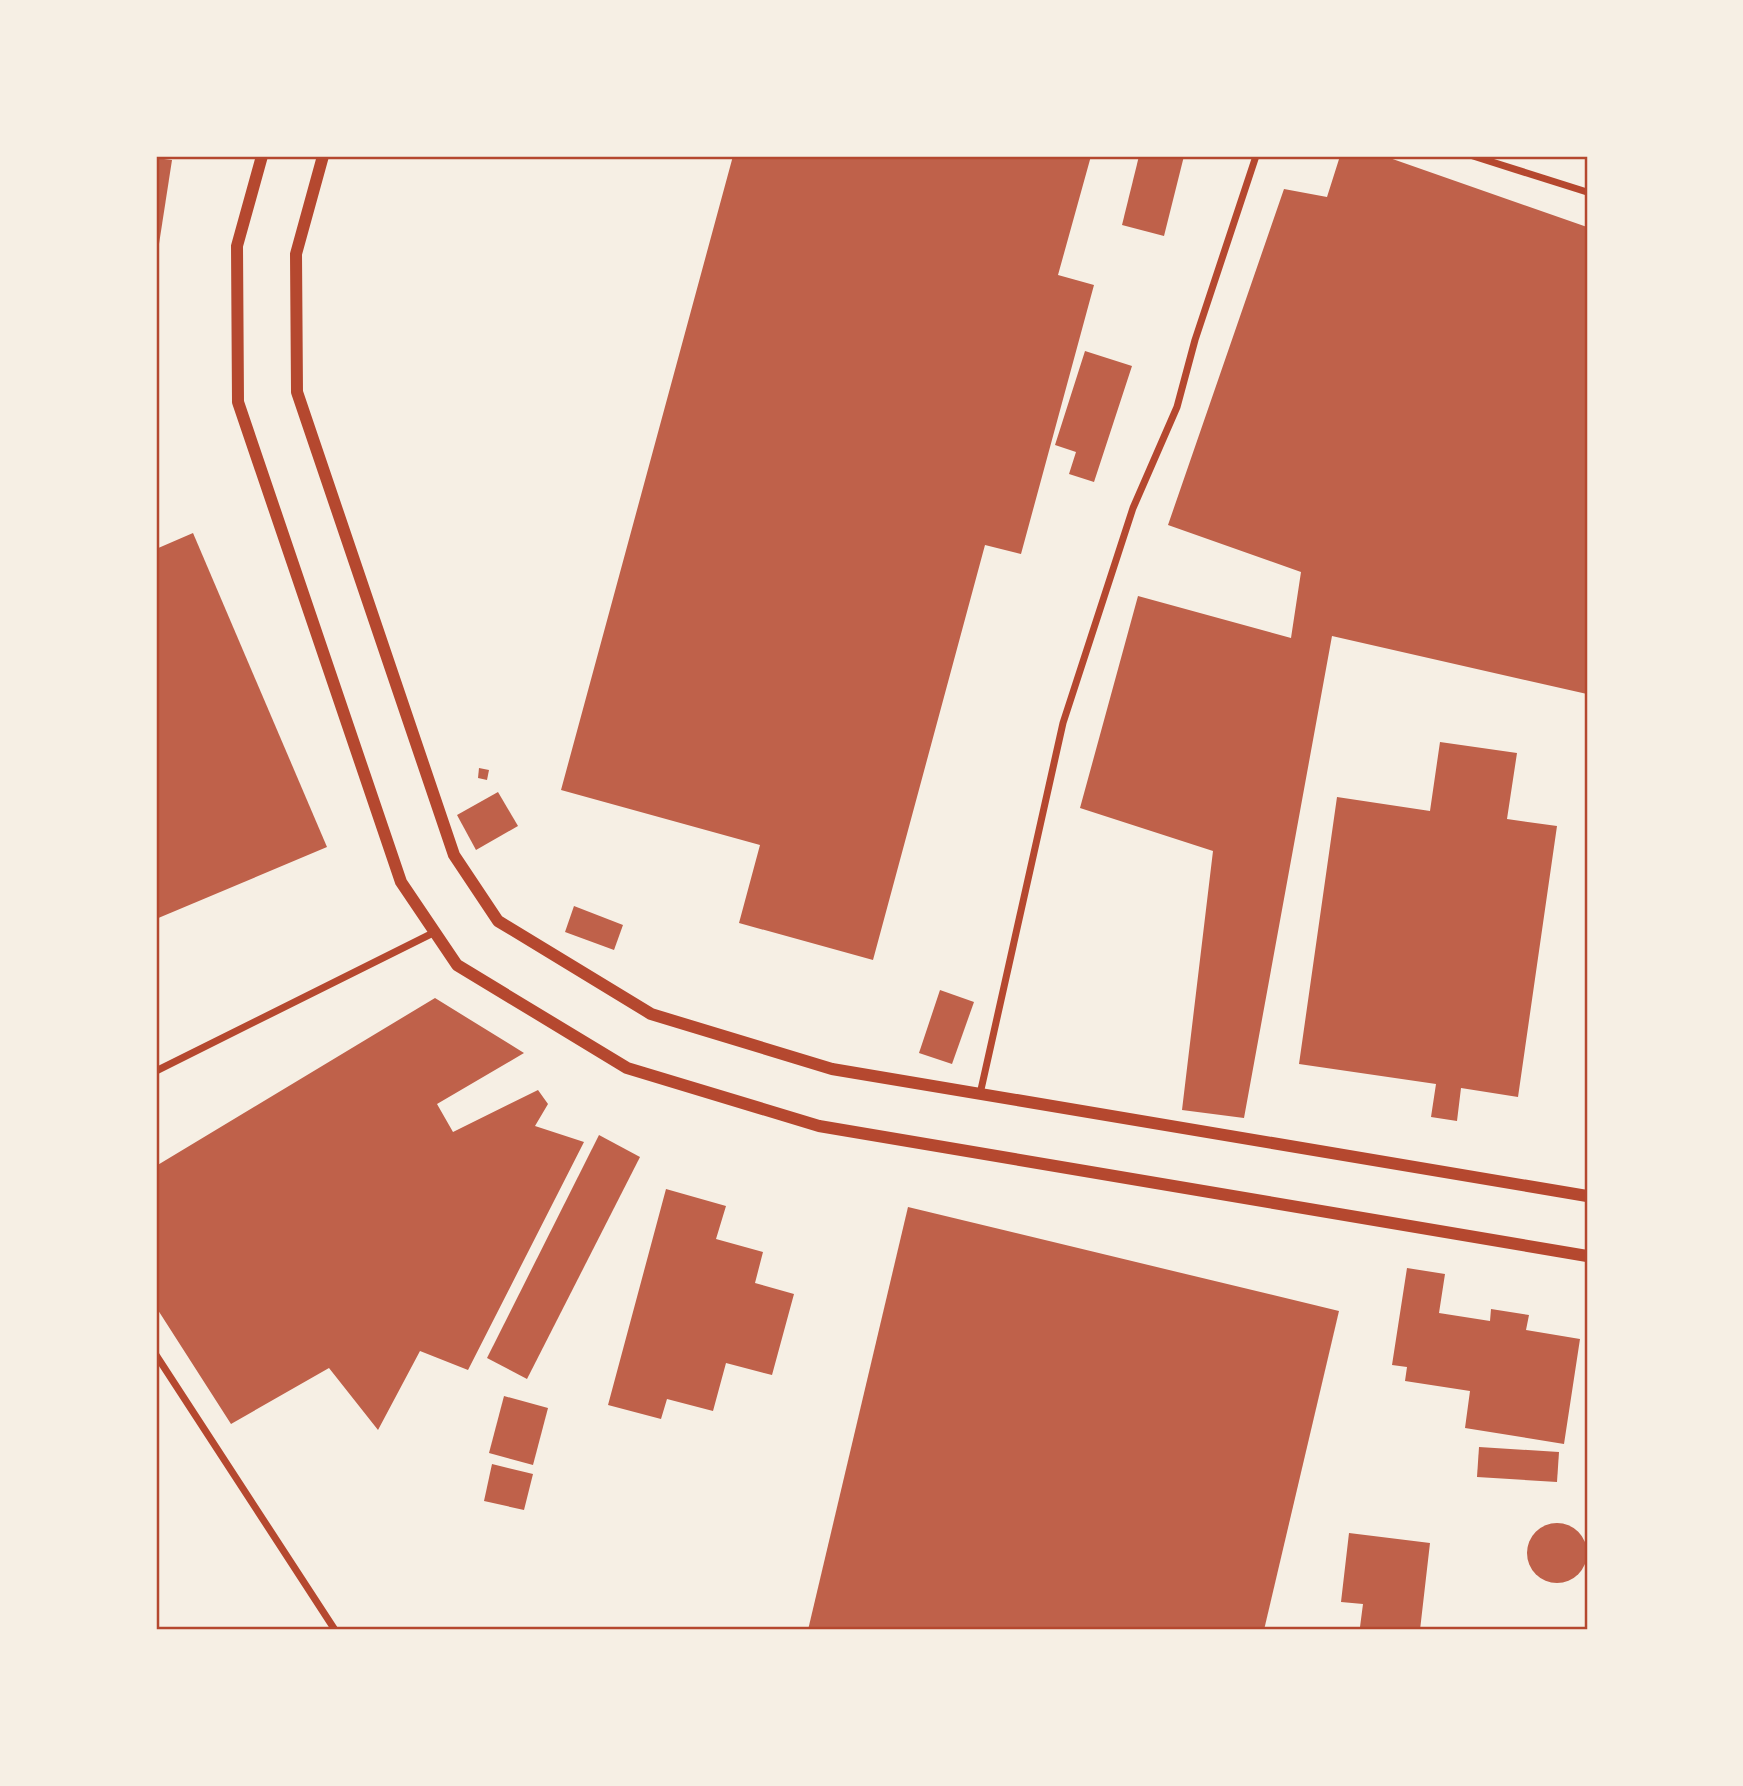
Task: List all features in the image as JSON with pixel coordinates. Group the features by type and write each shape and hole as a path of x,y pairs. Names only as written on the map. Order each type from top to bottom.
{"street":[{"path":"262,156 237,246 238,402 401,882 457,965 627,1068 819,1126 1587,1256"},
{"path":"323,156 296,254 297,392 454,855 498,921 651,1014 832,1069 1587,1196"},
{"path":"980,1094 1063,723 1133,508 1177,407 1195,340 1256,156"},
{"path":"1474,156 1587,192"},
{"path":"156,1071 435,932"},
{"path":"156,1355 335,1630"}],"building":[{"path":"733,156 1091,156 1058,275 1094,285 1021,554 985,545 873,960 739,923 760,845 561,790"},
{"path":"1139,156 1184,156 1164,236 1122,225"},
{"path":"1340,156 1384,156 1587,227 1587,694 1332,636 1244,1118 1182,1110 1213,851 1080,808 1138,596 1291,638 1301,572 1168,525 1284,189 1327,197"},
{"path":"156,158 172,160 159,244 156,244"},
{"path":"1085,351 1132,366 1094,482 1069,474 1076,452 1055,445"},
{"path":"193,533 327,847 156,919 156,549"},
{"path":"1440,742 1517,753 1507,819 1557,826 1518,1097 1461,1088 1457,1121 1431,1117 1436,1084 1299,1064 1337,797 1430,811"},
{"path":"479,768 489,770 487,780 478,778"},
{"path":"498,792 518,826 476,850 457,815"},
{"path":"574,906 623,925 614,950 565,932"},
{"path":"940,990 974,1002 952,1064 919,1053"},
{"path":"435,998 524,1053 437,1104 453,1132 538,1090 548,1104 535,1126 584,1142 468,1370 420,1351 378,1430 329,1368 231,1424 156,1307 156,1166"},
{"path":"599,1135 640,1157 527,1379 487,1358"},
{"path":"666,1189 726,1206 716,1239 763,1252 755,1283 794,1294 772,1375 726,1363 713,1411 667,1399 661,1419 608,1405"},
{"path":"908,1207 1339,1311 1264,1630 808,1630"},
{"path":"1407,1268 1445,1274 1439,1313 1490,1321 1491,1309 1529,1315 1526,1330 1580,1339 1564,1444 1465,1428 1470,1391 1405,1381 1407,1367 1392,1365"},
{"path":"504,1396 548,1408 533,1465 489,1453"},
{"path":"1479,1447 1559,1452 1557,1482 1477,1477"},
{"path":"492,1464 533,1474 524,1510 484,1501"},
{"path":"1551,1523 1563,1523 1582,1536 1587,1553 1585,1565 1574,1578 1563,1583 1551,1583 1532,1570 1527,1559 1527,1547 1540,1528"},
{"path":"1349,1533 1430,1543 1420,1630 1360,1627 1363,1604 1341,1602"}]}
